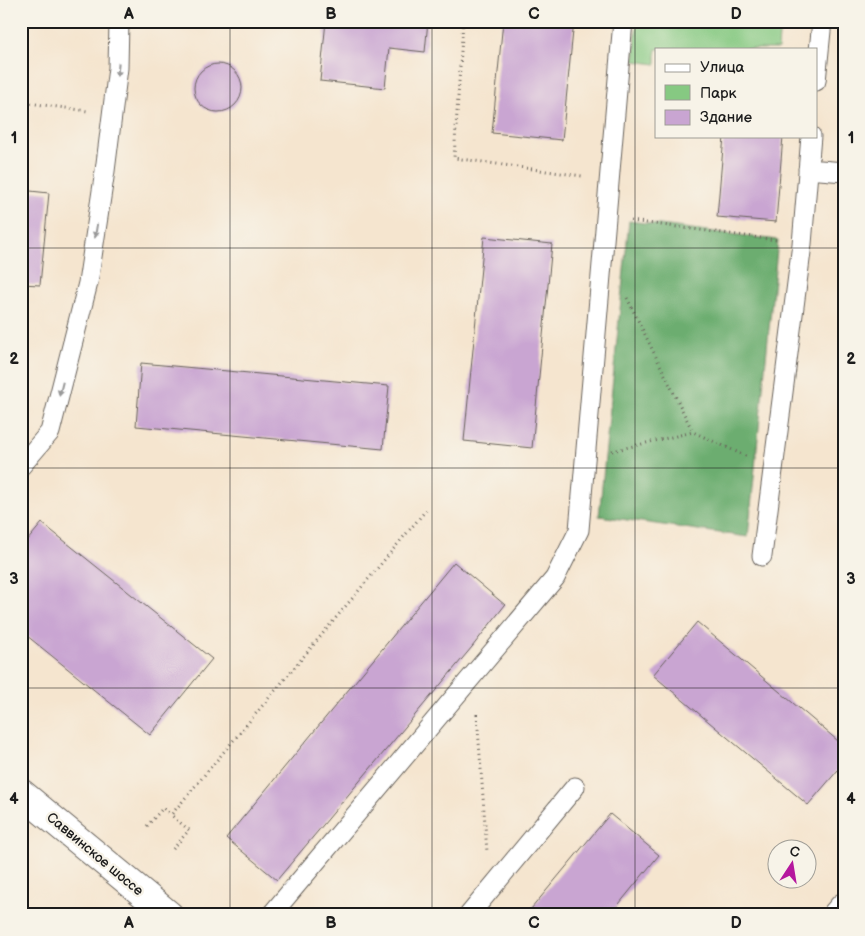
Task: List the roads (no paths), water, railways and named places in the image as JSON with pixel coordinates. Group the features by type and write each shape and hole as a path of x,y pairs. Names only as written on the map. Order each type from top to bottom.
{"street":[{"name":"Саввинское шоссе","path":"21,793 169,915"},
{"path":"837,915 844,906"}],"lane":[{"path":"21,466 50,432 88,283 113,114 118,68 119,21"},
{"path":"271,915 555,578 579,530 623,21"},
{"path":"818,61 822,21"},
{"path":"762,556 802,244 811,138"},
{"path":"808,168 844,172"},
{"path":"469,915 575,787"}]}
